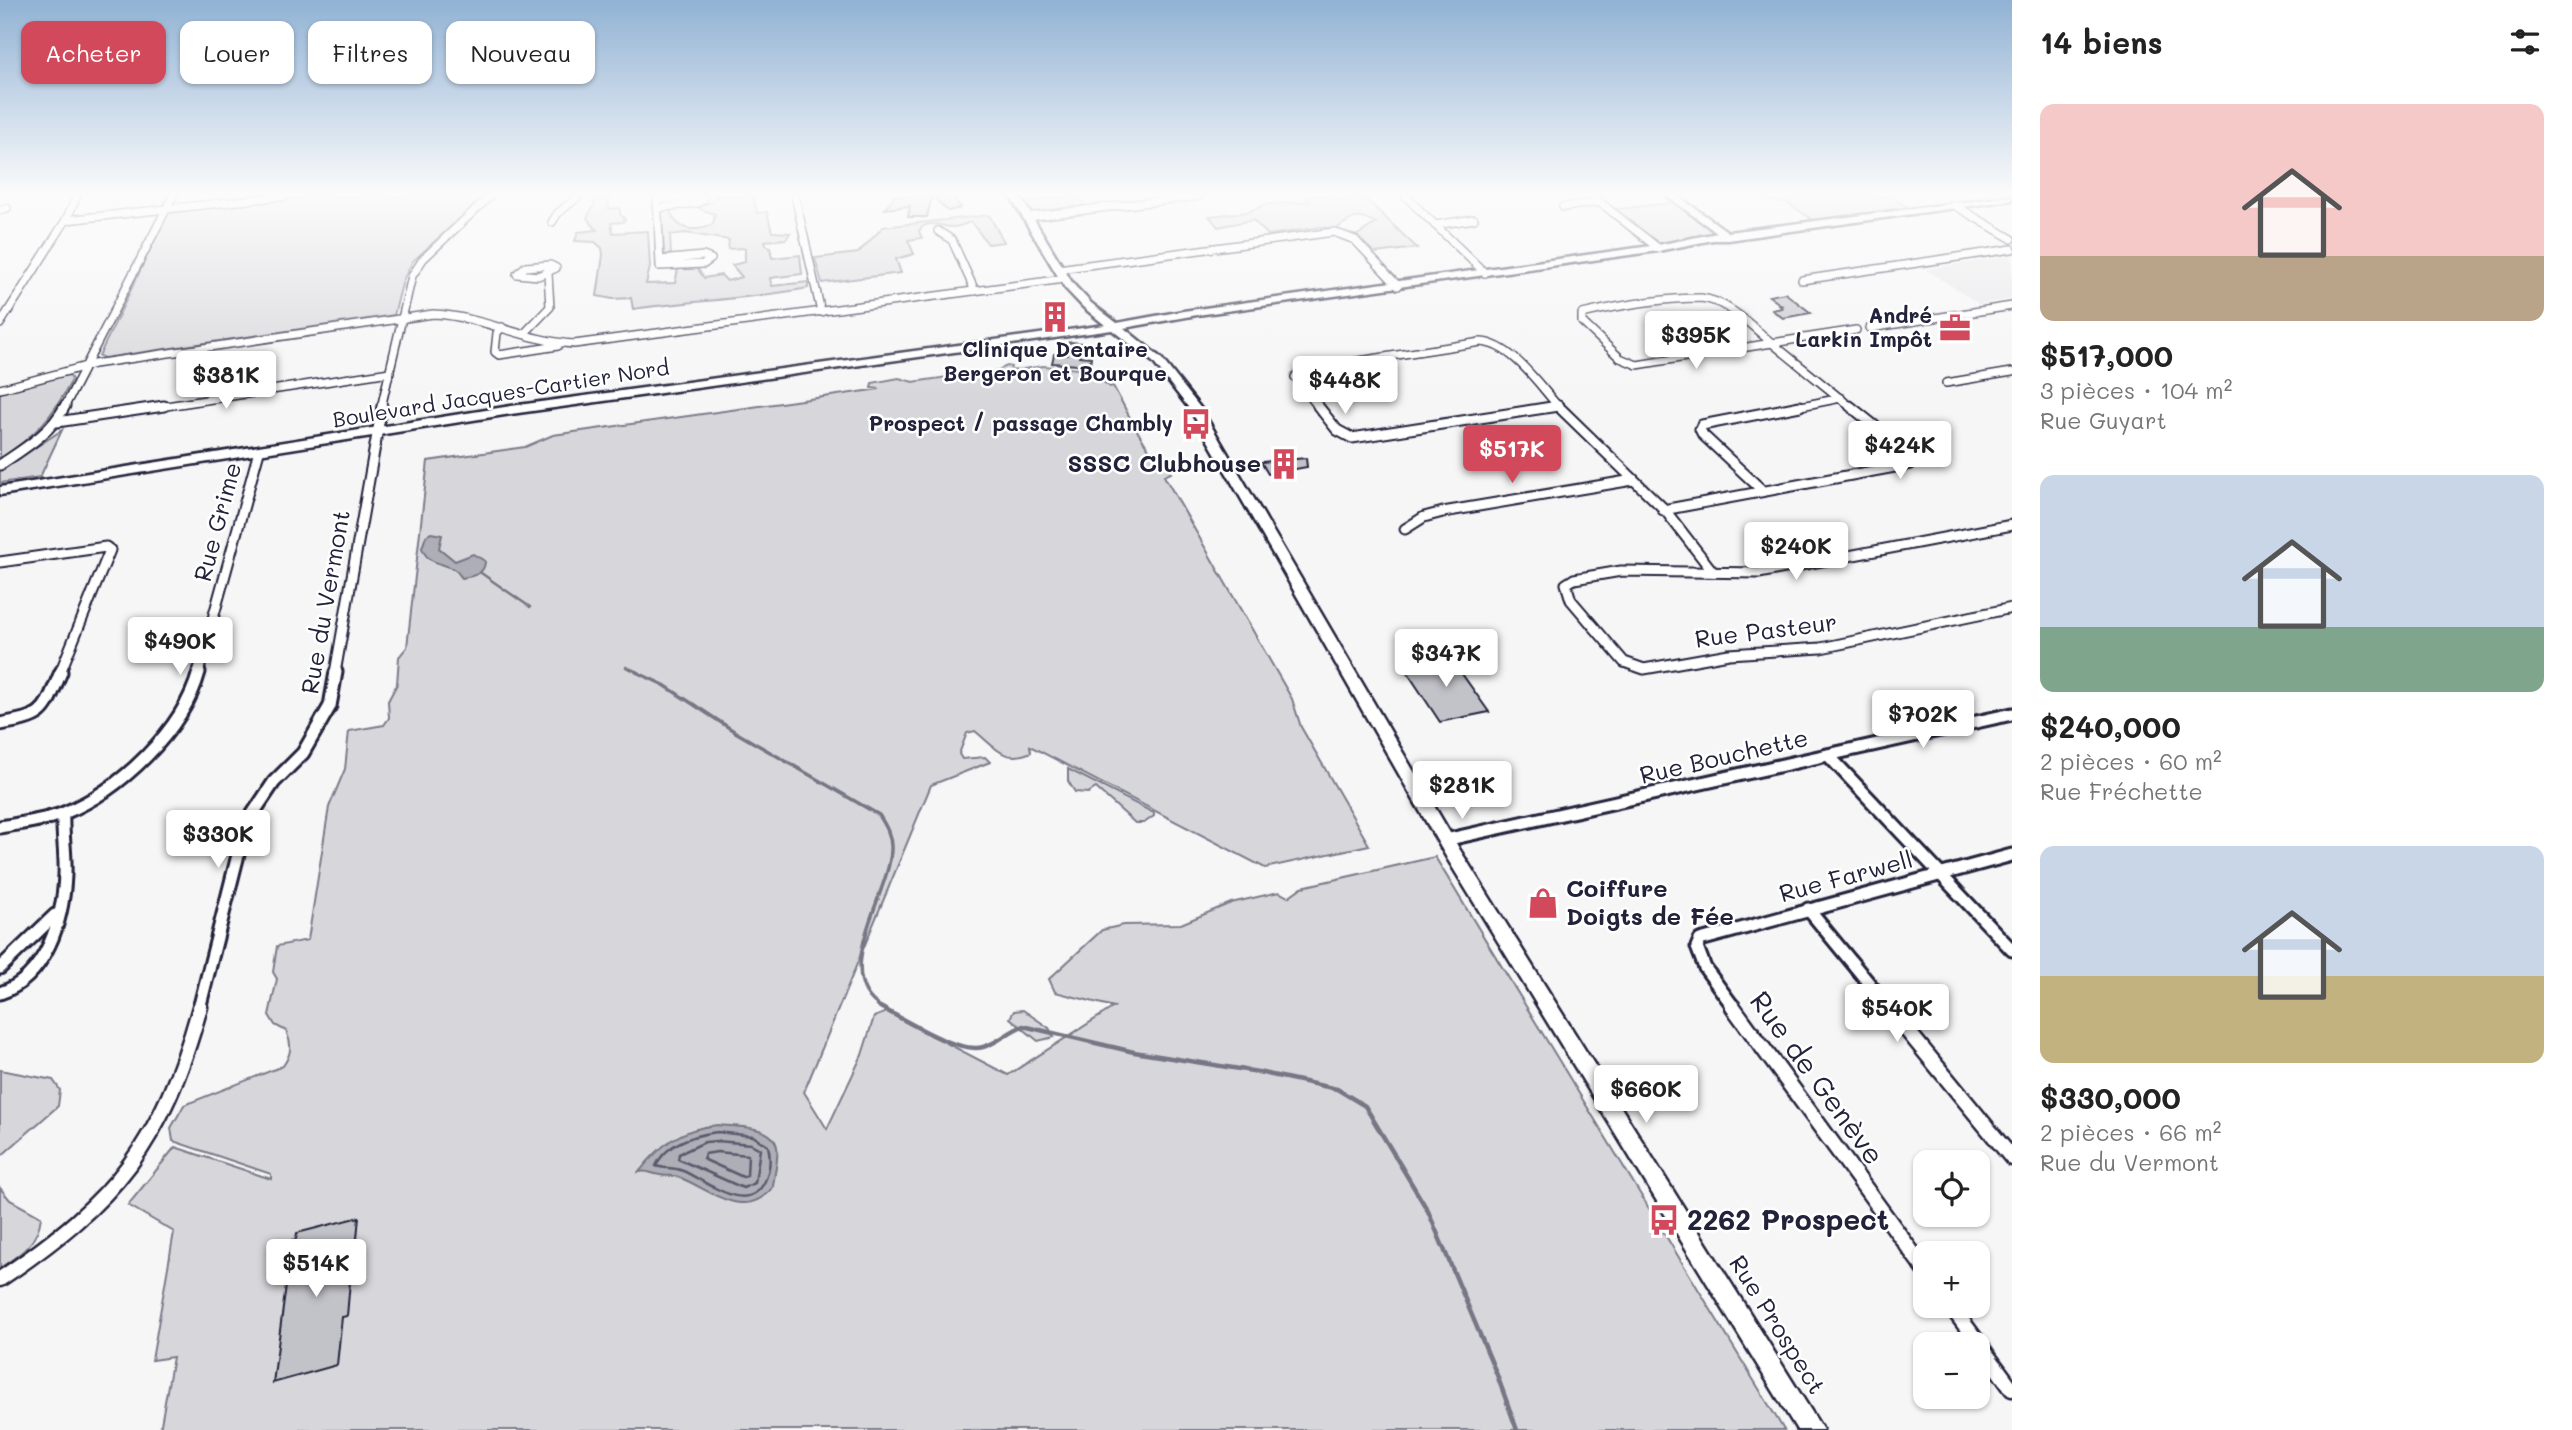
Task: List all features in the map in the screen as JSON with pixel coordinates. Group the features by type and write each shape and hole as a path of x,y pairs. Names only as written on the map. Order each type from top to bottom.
{"street":[{"path":"0,324 39,263"},
{"path":"0,465 32,444 57,422 139,263"},
{"name":"Rue du Vermont","path":"0,1279 37,1255 105,1197 150,1136 179,1080 242,839 252,815 274,782 303,753 330,706 376,432 410,283 419,263"},
{"path":"660,263 660,266 666,268 706,263"},
{"path":"810,263 821,312"},
{"path":"962,263 975,291"},
{"name":"Rue Prospect","path":"1054,263 1067,282 1107,325 1157,360 1196,410 1445,841 1811,1430"},
{"path":"1058,269 1105,263"},
{"path":"1376,263 1398,286"},
{"path":"1474,263 1485,273"},
{"name":"Boulevard Jacques-Cartier Nord","path":"0,491 376,432 1555,263"},
{"path":"1802,280 1919,263"},
{"path":"524,334 550,307 548,274"},
{"path":"502,327 497,333 495,352 499,355 563,344 975,291 1067,282"},
{"path":"1663,510 1914,462 1915,458 1841,398 1772,344 1712,299 1656,302 1581,316 1582,322 1620,358 1637,365 1772,344 1856,330"},
{"path":"1870,328 2012,306"},
{"path":"0,389 87,365 402,318 455,314 563,344"},
{"path":"1559,407 1352,438 1337,430 1296,377 1301,370 1307,368 1478,342 1500,348 1663,510 1699,548 1713,572 1768,571 2012,525"},
{"path":"57,422 390,372"},
{"path":"1947,383 2012,372"},
{"path":"1763,491 1703,435 1700,429 1702,425 1841,398"},
{"name":"Rue Grime","path":"0,827 63,814 126,775 167,732 197,678 260,451"},
{"path":"1405,529 1424,517 1443,512 1633,480"},
{"path":"0,562 90,548 106,547 110,550 46,708 34,718 0,724"},
{"name":"Rue Pasteur","path":"1713,572 1621,571 1574,579 1566,584 1567,593 1624,662 1644,669 1729,654 1821,648 2012,608"},
{"name":"Rue Bouchette","path":"1445,841 2012,714"},
{"path":"1828,755 2012,950"},
{"path":"0,993 19,987 39,966 57,913 64,882 63,814"},
{"name":"Rue Farwell","path":"1697,947 1700,940 1708,936 2012,855"},
{"path":"1808,909 2012,1158"},
{"path":"0,968 57,913"},
{"name":"Rue de Genève","path":"1697,947 1705,968 1913,1254"},
{"path":"1960,1318 2012,1389"}],"shaded area":[{"path":"144,263 412,263 403,280 394,315 104,358 99,356"},
{"path":"602,263 650,263 646,284 675,283 678,269 697,268 704,278 721,275 727,281 742,277 732,265 801,263 802,274 770,278 772,286 808,282 808,288 764,295 633,309 631,298 597,296"},
{"path":"816,263 897,263 901,273 822,283"},
{"path":"1967,263 2012,263 2012,299 1979,304 1925,269"},
{"path":"1007,366 1011,367 1010,371 1043,366 1103,371 1094,375 1110,387 1113,386 1144,442 1169,468 1171,473 1164,476 1292,699 1301,727 1369,845 1265,868 1030,746 1031,752 1007,755 994,748 975,731 967,733 959,754 962,759 985,757 990,762 931,785 804,1092 827,1129 862,1055 874,1017 887,1012 1008,1075 1114,1007 1055,992 1049,979 1102,930 1124,925 1181,924 1231,903 1279,892 1288,897 1302,887 1435,857 1784,1430 160,1430 173,1357 152,1360 174,1232 128,1205 175,1147 271,1179 271,1174 173,1141 171,1128 184,1105 283,1066 288,1057 290,1045 286,1031 275,1025 269,1015 277,979 273,972 277,946 308,940 329,807 345,769 349,731 384,725 389,718 388,701 397,684 399,657 407,647 428,461 525,447 553,435 880,389 871,388 872,383 899,378 913,382 962,375 967,377 991,373"},
{"path":"65,374 72,380 50,415 24,442 0,459 0,393 49,376"},
{"path":"62,430 40,477 0,483 0,471"},
{"path":"1068,769 1154,813 1154,816 1144,823 1135,823 1096,788 1088,793 1075,792 1068,781"},
{"path":"1023,1010 1049,1028 1054,1037 1038,1041 1010,1018 1014,1011"},
{"path":"0,1070 53,1080 60,1090 58,1106 0,1157"},
{"path":"0,1188 10,1200 41,1217 32,1241 0,1268"}],"water":[{"path":"431,533 442,535 439,548 455,561 473,554 485,561 481,572 462,578 455,570 428,557 422,548 426,536"},
{"path":"717,1125 760,1130 774,1140 777,1157 773,1187 762,1197 740,1203 716,1196 678,1177 639,1172 655,1153 672,1140 692,1130"}],"building":[{"path":"1785,293 1811,313 1783,318 1772,310 1782,308 1769,296"},
{"path":"1069,342 1081,343 1079,356 1091,357 1090,366 1052,363 1054,354 1067,355"},
{"name":"SSSC Clubhouse","path":"1306,458 1307,467 1268,474 1261,462"},
{"path":"1450,657 1489,712 1440,722 1403,666"},
{"path":"359,1217 354,1270 351,1270 347,1316 342,1317 337,1365 273,1383 292,1240 296,1239 297,1233"}],"waterway":[{"path":"481,573 530,607"},
{"path":"626,667 640,673"},
{"path":"636,672 664,685 737,733 879,815 886,827 891,850 888,868 866,934 861,957 861,978 868,995 884,1009"},
{"path":"880,1007 945,1041 972,1048 994,1043 1023,1026 1134,1052 1258,1072 1337,1089 1365,1106 1428,1211 1497,1375 1517,1430"}],"place":[{"name":"Clinique Dentaire Bergeron et Bourque","path":"1055,317"},
{"name":"André Larkin Impôt","path":"1955,328"},
{"name":"Prospect / passage Chambly","path":"1196,424"},
{"name":"SSSC Clubhouse","path":"1284,464"},
{"name":"Coiffure Doigts de Fée","path":"1543,903"},
{"name":"2262 Prospect","path":"1664,1220"}]}
